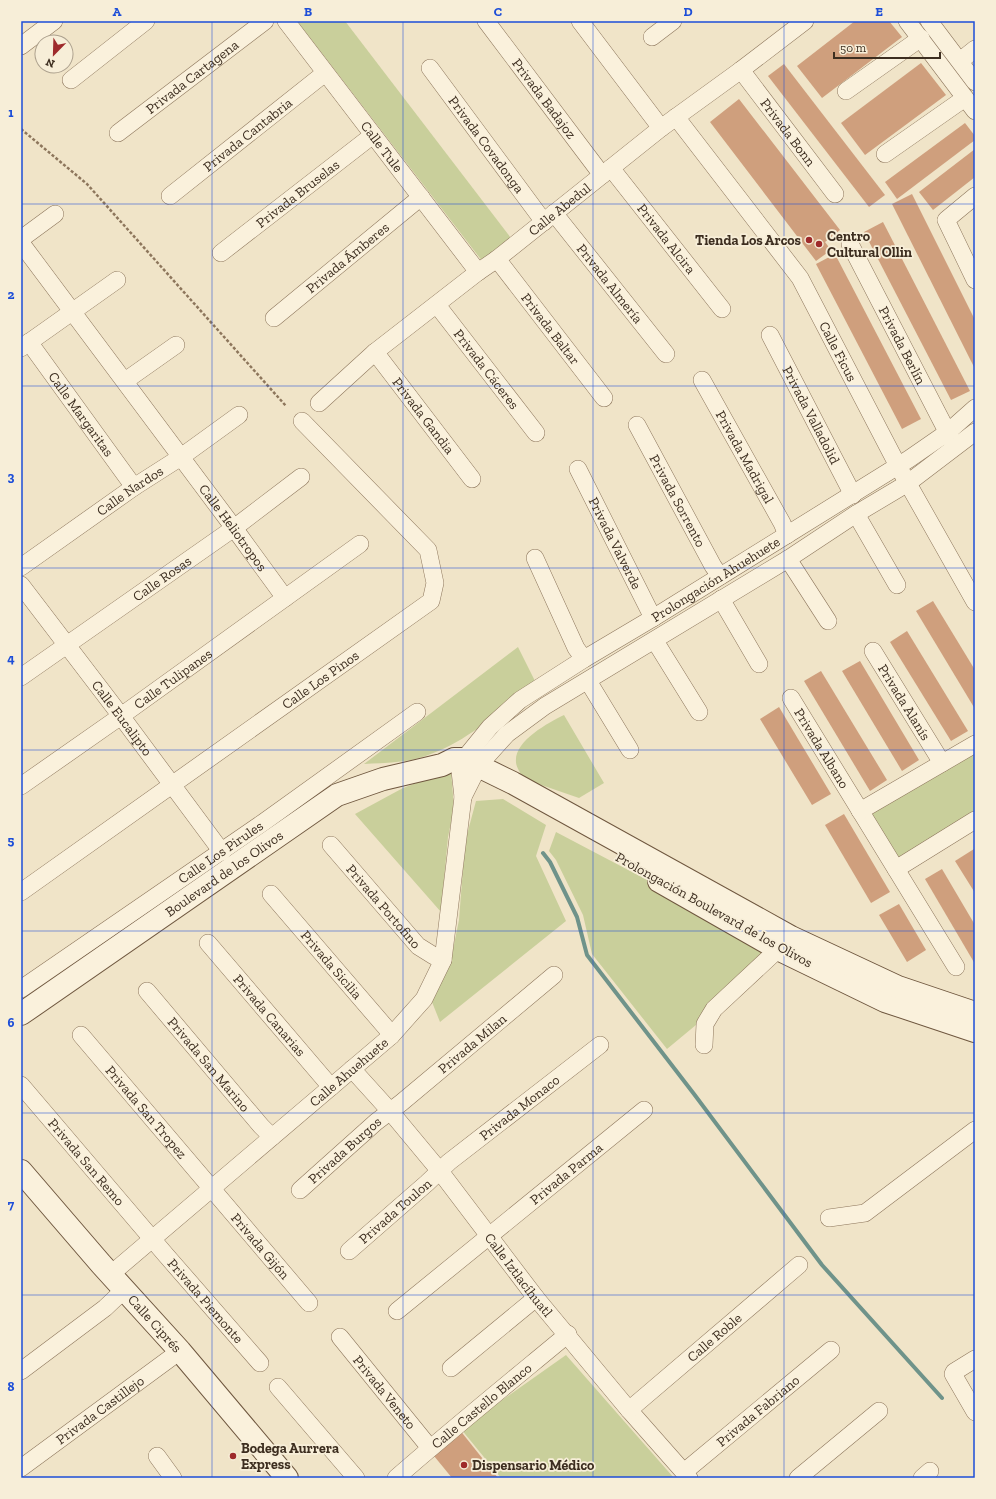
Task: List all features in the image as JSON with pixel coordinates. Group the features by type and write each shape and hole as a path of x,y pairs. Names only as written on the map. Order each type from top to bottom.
{"street":[{"path":"21,46 54,21"},
{"path":"71,80 146,21"},
{"name":"Privada Cartagena","path":"118,132 265,21"},
{"name":"Calle Tule","path":"286,21 478,272"},
{"name":"Privada Badajoz","path":"486,21 606,172"},
{"path":"580,21 661,128"},
{"path":"652,37 673,21"},
{"name":"Calle Abedul","path":"319,403 375,352 497,259 661,128 805,21"},
{"path":"885,154 970,104 907,21"},
{"path":"929,21 975,82"},
{"path":"846,91 921,38"},
{"path":"960,61 975,49"},
{"name":"Privada Covadonga","path":"430,68 549,218"},
{"name":"Privada Bonn","path":"741,70 835,194"},
{"name":"Privada Cantabria","path":"170,196 325,73"},
{"name":"Calle Ficus","path":"676,117 800,278 898,466 975,602"},
{"name":"Privada Bruselas","path":"221,252 373,135"},
{"name":"Privada Alcira","path":"606,172 722,309"},
{"path":"975,196 946,220 975,280"},
{"name":"Privada Ámberes","path":"274,318 421,197"},
{"path":"21,239 55,214"},
{"name":"Privada Almería","path":"549,218 666,354"},
{"name":"Calle Heliotropos","path":"21,243 285,598"},
{"name":"Privada Berlín","path":"850,244 951,440"},
{"name":"Privada Baltar","path":"497,259 604,398"},
{"path":"25,345 117,280"},
{"name":"Privada Cáceres","path":"437,305 536,433"},
{"name":"Privada Valladolid","path":"770,335 853,495"},
{"path":"125,381 176,344"},
{"name":"Calle Margaritas","path":"25,345 134,487"},
{"name":"Privada Gandia","path":"375,352 472,480"},
{"name":"Privada Madrigal","path":"702,380 782,523 787,535"},
{"name":"Prolongación Ahuehuete","path":"464,768 545,706 655,641 788,559 856,514 908,483 951,440 975,408"},
{"name":"Calle Nardos","path":"21,567 134,487 181,457 239,415"},
{"name":"Calle Los Pinos","path":"21,892 431,601 435,583 428,550 302,421"},
{"name":"Privada Sorrento","path":"637,425 713,566 720,576"},
{"name":"Prolongación Ahuehuete","path":"464,768 490,727 520,700 898,466 951,440 975,432"},
{"name":"Privada Valverde","path":"578,469 653,618"},
{"name":"Calle Rosas","path":"21,677 234,528 300,477"},
{"path":"856,514 897,585"},
{"name":"Calle Tulipanes","path":"21,786 360,544"},
{"path":"535,558 576,648 584,659"},
{"path":"788,559 828,621"},
{"name":"Calle Eucalipto","path":"21,586 121,716 222,852"},
{"path":"721,600 759,664"},
{"path":"655,641 699,712"},
{"name":"Privada Alanís","path":"873,651 939,758"},
{"path":"588,681 630,750"},
{"name":"Privada Albano","path":"791,698 956,967"},
{"name":"Calle Los Pirules","path":"21,989 222,852 417,712"},
{"path":"856,805 939,758 975,744"},
{"name":"Calle Ahuehuete","path":"21,1371 105,1308 118,1282 152,1239 213,1189 391,1036 424,999 443,960 464,768"},
{"name":"Prolongación Boulevard de los Olivos","path":"464,768 513,783 885,1001 975,1031"},
{"name":"Boulevard de los Olivos","path":"21,1014 337,795 383,780 464,768"},
{"path":"900,875 975,821"},
{"name":"Privada Portofino","path":"331,845 418,946 443,960"},
{"name":"Privada Sicilia","path":"271,894 387,1029 391,1036"},
{"name":"Privada Canarias","path":"208,943 331,1087"},
{"path":"704,1045 705,1024 714,1009 786,943"},
{"name":"Prolongación Boulevard de los Olivos","path":"786,943 898,987 975,1013"},
{"name":"Privada Milan","path":"390,1111 554,975"},
{"name":"Privada San Marino","path":"147,991 261,1126 272,1137"},
{"name":"Privada San Tropez","path":"81,1034 213,1189"},
{"name":"Privada Monaco","path":"439,1170 600,1045"},
{"name":"Calle Iztlacíhuatl","path":"352,1069 390,1111 439,1170 536,1298 568,1334 629,1410 686,1475"},
{"name":"Privada San Remo","path":"21,1085 152,1239"},
{"name":"Privada Parma","path":"397,1311 644,1110"},
{"name":"Privada Burgos","path":"300,1190 390,1111"},
{"path":"829,1218 865,1213 975,1130"},
{"name":"Calle Ciprés","path":"21,1170 180,1351 287,1478"},
{"name":"Privada Toulon","path":"349,1251 427,1184 439,1170"},
{"name":"Privada Gijón","path":"213,1189 310,1303"},
{"name":"Privada Piemonte","path":"152,1239 260,1363"},
{"name":"Calle Roble","path":"629,1410 799,1265"},
{"path":"451,1368 536,1298"},
{"name":"Calle Castello Blanco","path":"396,1478 568,1334"},
{"name":"Privada Veneto","path":"340,1337 430,1448"},
{"name":"Privada Fabriano","path":"686,1475 832,1350"},
{"name":"Privada Castillejo","path":"21,1468 180,1351"},
{"path":"975,1359 953,1374 975,1412"},
{"path":"278,1387 356,1478"},
{"path":"798,1478 879,1410"},
{"path":"157,1456 173,1478"}],"path":[{"path":"21,129 87,184 286,406"}],"green space":[{"path":"297,21 345,21 517,246 486,266"},
{"path":"518,647 535,681 481,726 452,744 419,758 398,762 364,764"},
{"path":"564,715 604,783 579,798 524,779 516,764 517,754 520,747 526,740 541,728"},
{"path":"975,744 975,818 897,869 861,811"},
{"path":"451,770 454,808 448,837 441,912 355,814 403,788"},
{"path":"503,799 546,825 536,856 566,921 440,1022 432,1002 450,964 459,920 465,842 476,801"},
{"path":"556,832 784,952 667,1049 592,954 583,915 556,860 549,851"},
{"path":"566,1355 674,1478 501,1478 461,1429"}],"building":[{"path":"855,21 889,21 902,37 822,98 797,66"},
{"path":"921,63 946,95 865,155 841,123"},
{"path":"784,64 885,195 869,207 768,76"},
{"path":"739,99 840,230 825,242 831,250 816,261 710,122"},
{"path":"965,123 975,136 975,140 897,199 885,182"},
{"path":"975,149 975,177 933,210 919,192"},
{"path":"912,194 975,320 975,369 892,204"},
{"path":"883,222 970,391 951,400 864,232"},
{"path":"835,254 921,419 902,429 816,264"},
{"path":"933,601 975,670 975,709 916,611"},
{"path":"907,631 968,731 951,741 890,642"},
{"path":"860,661 919,760 902,771 842,671"},
{"path":"821,671 887,780 870,791 804,681"},
{"path":"779,707 831,794 812,805 760,719"},
{"path":"844,814 890,892 871,903 825,825"},
{"path":"974,849 975,850 975,893 955,861"},
{"path":"942,869 975,925 975,964 925,879"},
{"path":"899,904 926,950 907,962 879,915"},
{"name":"Dispensario Médico","path":"459,1429 498,1478 452,1478 430,1451"}],"waterway":[{"path":"543,853 550,862 577,917 587,955 694,1094 822,1265 942,1398"}],"place":[{"name":"Tienda Los Arcos","path":"809,240"},
{"name":"Centro Cultural Ollin","path":"819,244"},
{"name":"Bodega Aurrera Express","path":"233,1456"},
{"name":"Dispensario Médico","path":"464,1465"}]}
